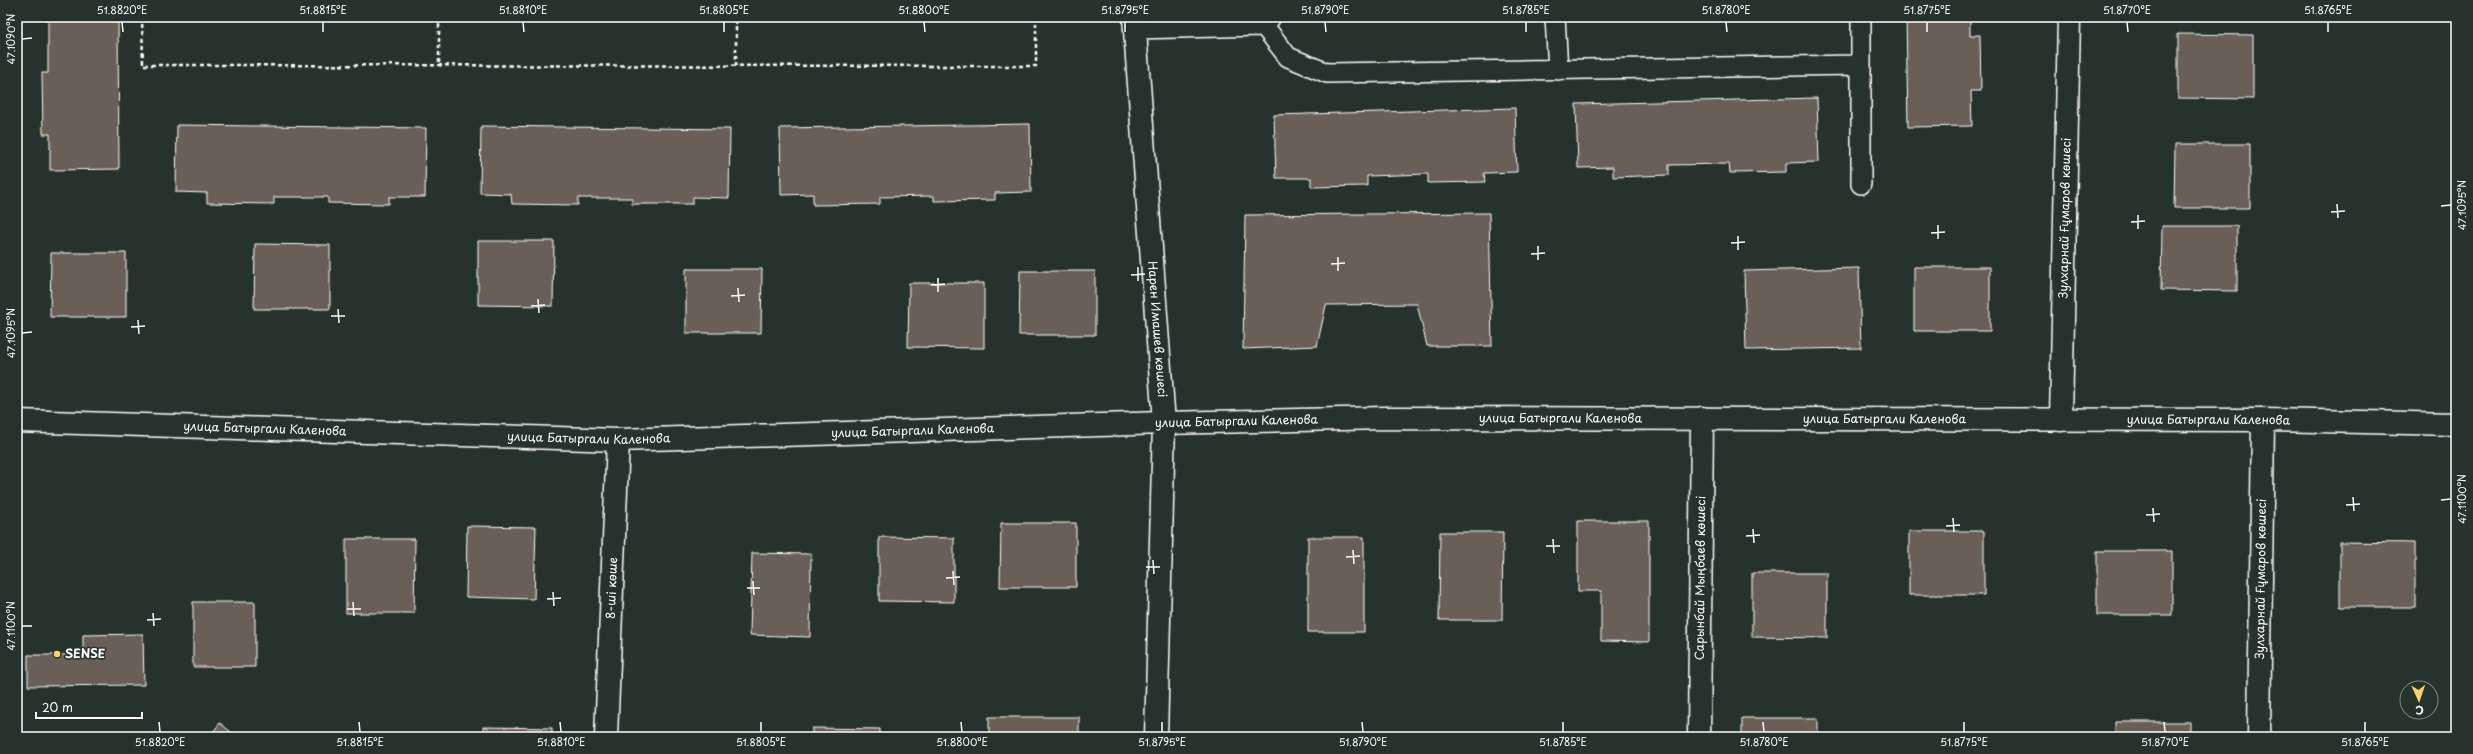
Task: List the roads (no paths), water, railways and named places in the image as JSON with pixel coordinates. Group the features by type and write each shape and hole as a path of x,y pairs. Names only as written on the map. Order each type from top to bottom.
{"street":[{"name":"Зулхарнай Ғұмаров көшесі","path":"2061,420 2068,17"},
{"name":"Нарен Имашев көшесi","path":"1134,23 1164,423 1156,737"},
{"name":"улица Батыргали Каленова","path":"17,421 618,440 1164,423 1385,418 2263,420 2456,424"},
{"name":"Сарынбай Мыңбаев көшесі","path":"1699,737 1702,418"},
{"name":"Зулхарнай Ғұмаров көшесі","path":"2259,737 2263,420"},
{"name":"8-шi көше","path":"606,737 618,440"}],"lane":[{"path":"1555,17 1558,70"},
{"path":"1861,17 1861,184"},
{"path":"1134,23 1268,22 1288,57 1327,73 1860,65"}],"place":[{"name":"SENSE","path":"57,654"}]}
